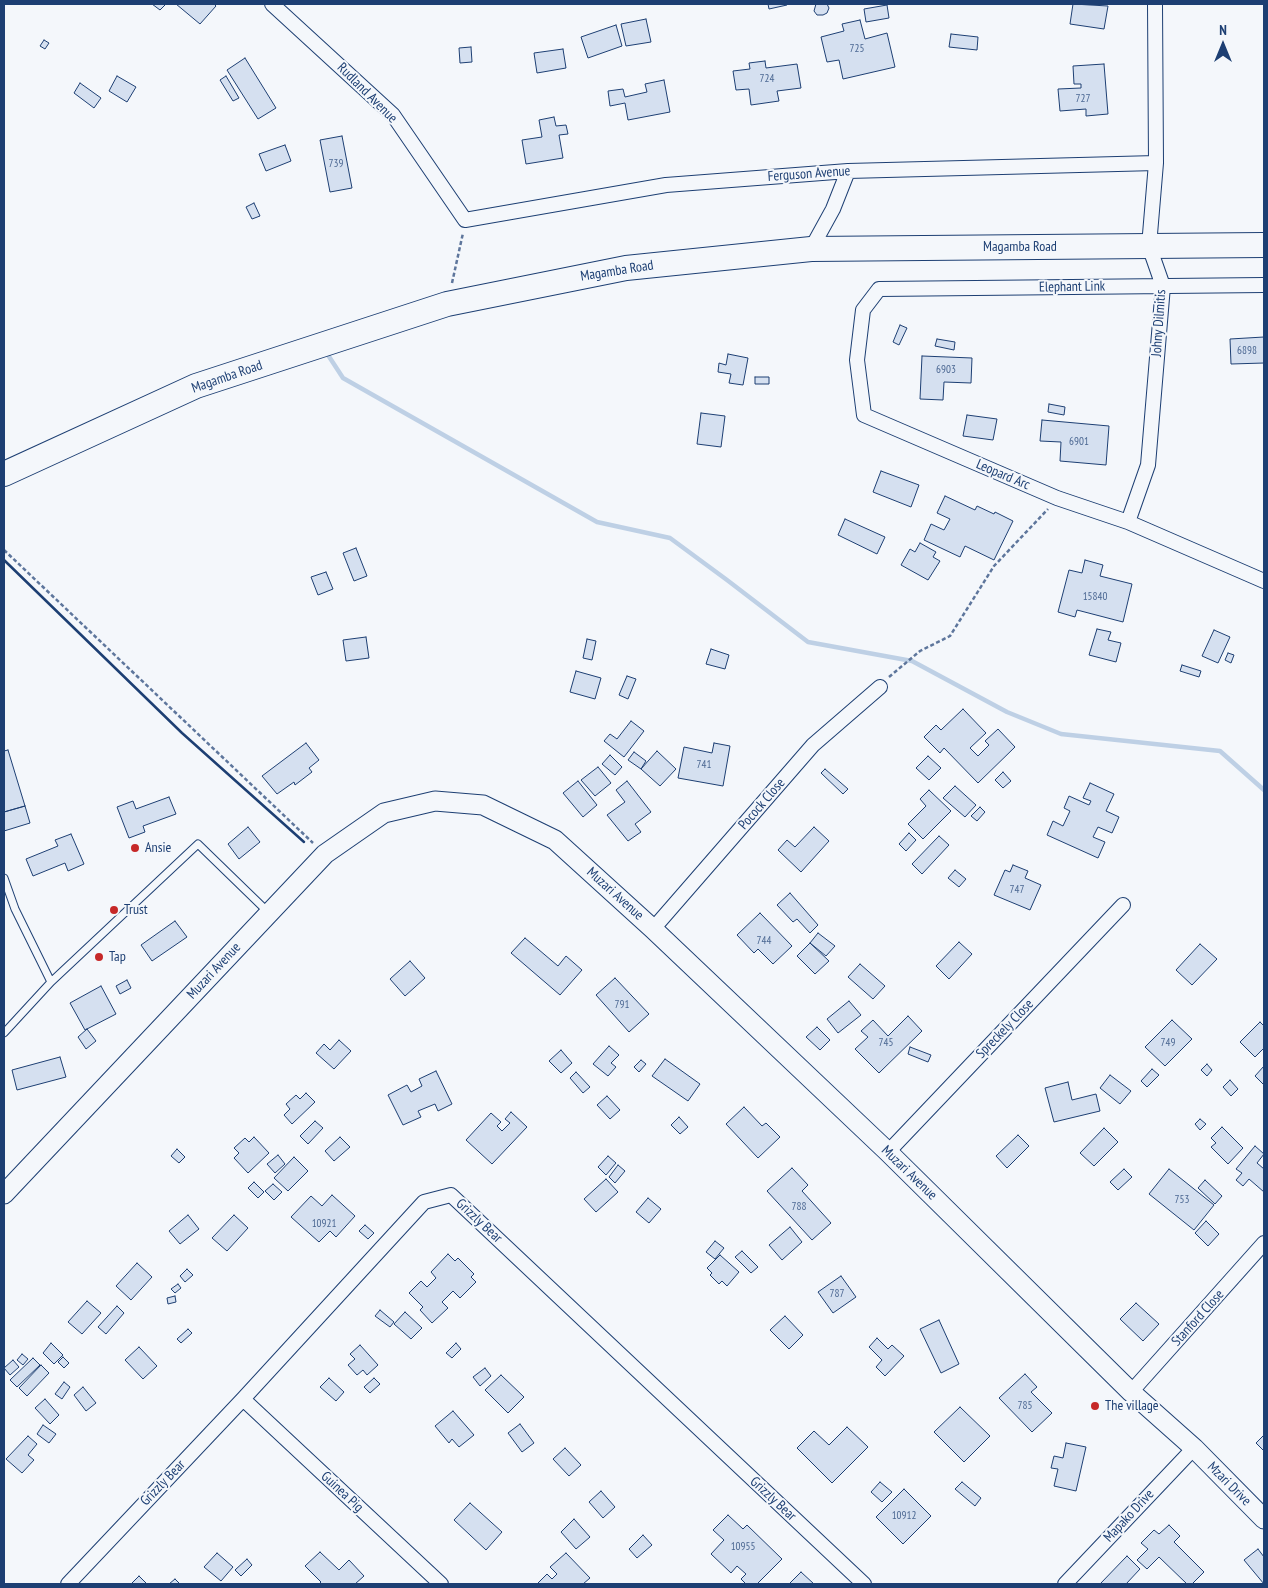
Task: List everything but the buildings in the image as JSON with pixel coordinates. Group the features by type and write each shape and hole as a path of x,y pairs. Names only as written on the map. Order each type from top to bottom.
{"highway":[{"name":"Magamba Road","path":"4,474 196,386 447,304 626,268 811,249 1264,245"}],"street":[{"name":"Rudland Avenue","path":"272,4 392,115 465,220"},
{"name":"Johny Dilmitis","path":"1128,522 1148,465 1163,286 1149,246 1156,164 1155,4"},
{"name":"Ferguson Avenue","path":"465,220 666,185 848,170 1156,164"},
{"path":"811,249 832,209 848,170"},
{"name":"Elephant Link","path":"879,289 1264,285"},
{"name":"Leopard Arc","path":"879,289 863,310 857,360 864,415 1057,498 1128,522 1264,582"},
{"name":"Pocock Close","path":"653,929 813,745 880,686"},
{"name":"Muzari Avenue","path":"4,1194 325,854 384,813 435,801 483,805 555,840 653,929 888,1152 1131,1392 1194,1448"},
{"name":"Spreckely Close","path":"888,1152 1123,905"},
{"name":"Grizzly Bear","path":"68,1584 244,1399 424,1202 451,1195 864,1584"},
{"name":"Stanford Close","path":"1131,1392 1264,1243"},
{"name":"Guinea Pig","path":"244,1399 441,1584"},
{"name":"Mzari Drive","path":"1194,1448 1264,1519"},
{"name":"Mapako Drive","path":"1065,1584 1194,1448"}],"lane":[{"path":"4,1033 52,982 198,844 269,913"},
{"path":"4,878 15,909 52,982"}],"path":[{"path":"447,304 465,220"},
{"path":"896,669 920,650 950,636 994,566 1057,498"},
{"path":"4,550 325,854"}],"waterway":[{"path":"328,355 343,378 597,522 670,538 808,642 912,661 1007,712 1061,734 1220,751 1264,790"}],"wall":[{"path":"4,560 182,733 304,842"}],"place":[{"name":"Ansie","path":"135,848"},
{"name":"Trust","path":"114,910"},
{"name":"Tap","path":"99,957"},
{"name":"The village","path":"1095,1406"}]}
